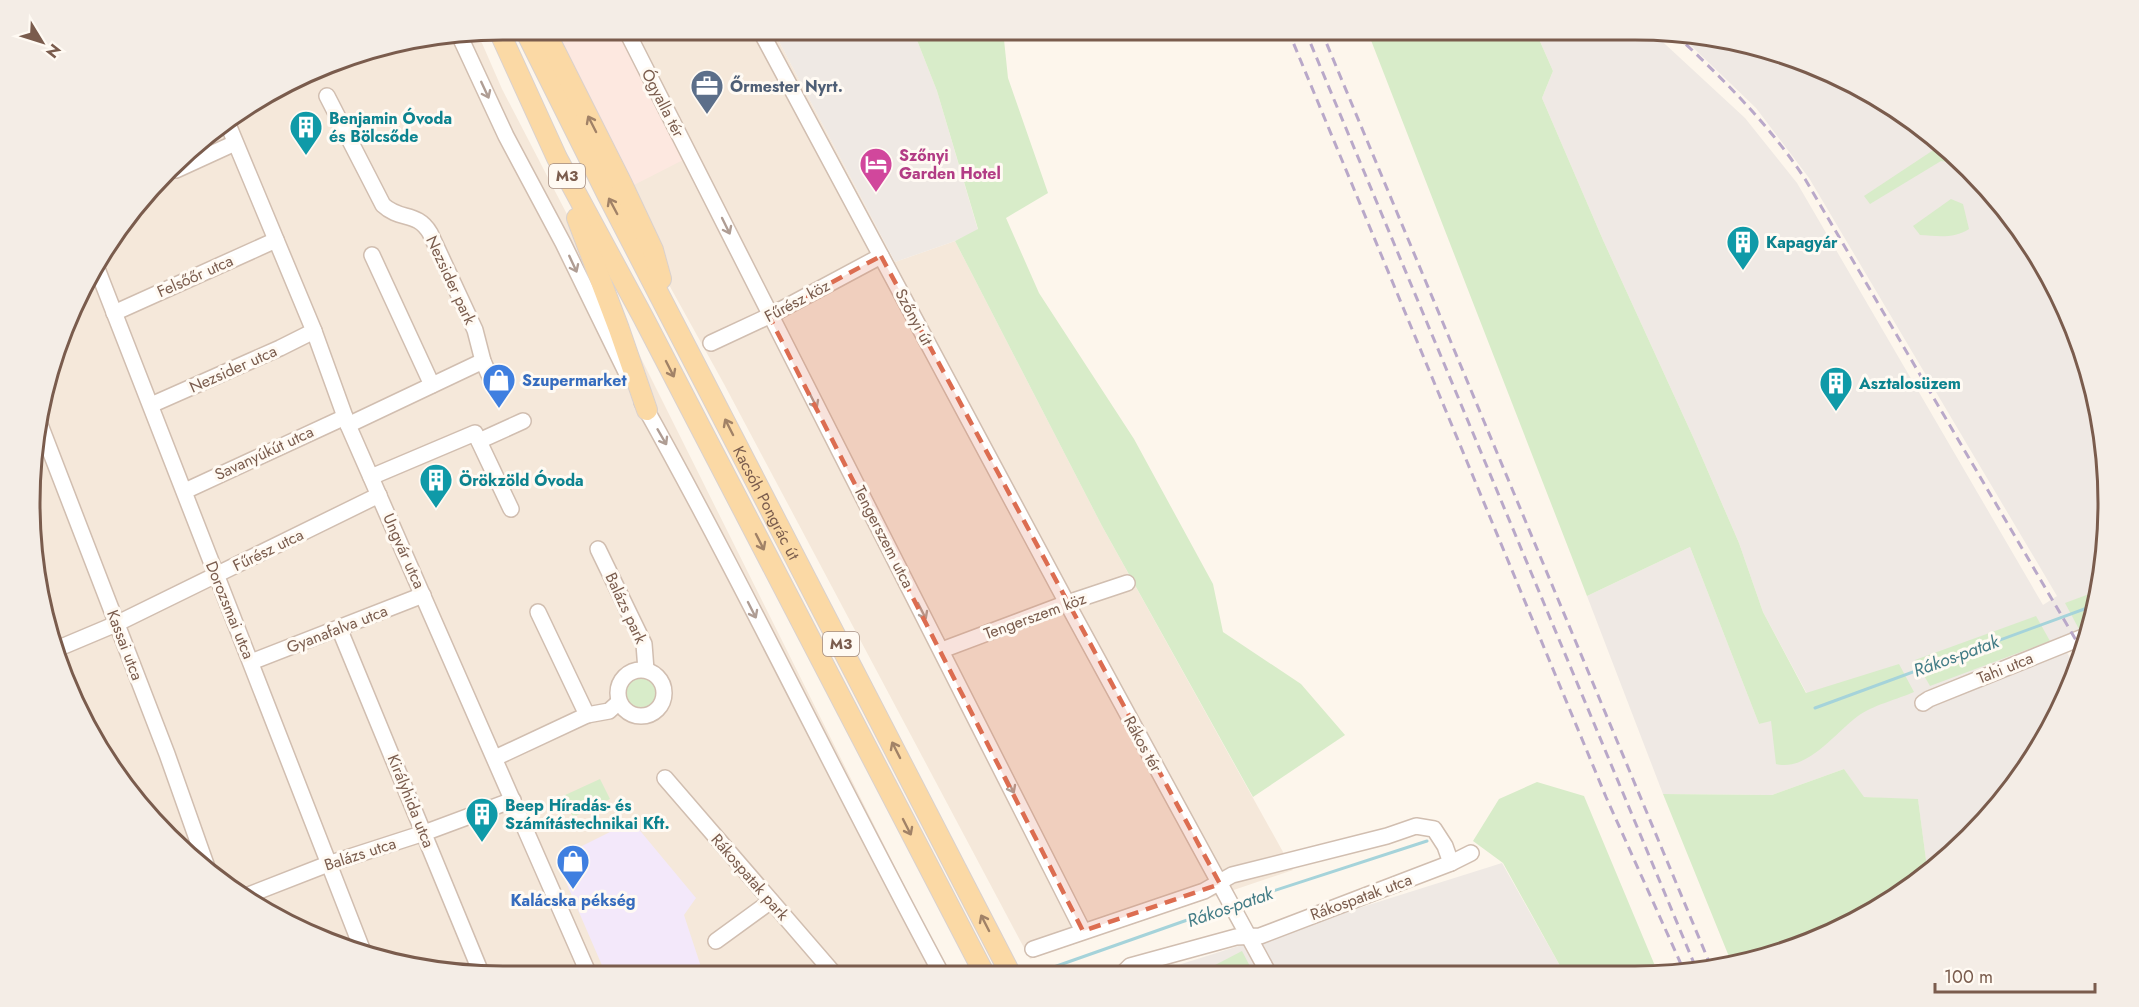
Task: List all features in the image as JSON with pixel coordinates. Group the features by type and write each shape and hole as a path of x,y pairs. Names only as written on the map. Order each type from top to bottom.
{"main road":[{"name":"Kacsóh Pongrác út","path":"503,40 557,158 644,317 979,966"},
{"name":"Kacsóh Pongrác út","path":"530,40 607,194 1006,966"},
{"path":"550,40 653,250 670,314"},
{"path":"557,158 570,203 608,297 647,410"}],"street":[{"name":"Ógyalla tér","path":"631,40 684,144"},
{"name":"Szőnyi út","path":"765,40 1067,603"},
{"path":"462,42 506,136 563,243 608,337 675,459 937,966"},
{"name":"Nezsider park","path":"327,96 383,205 390,212 417,219 425,224 475,330 483,361 496,391"},
{"name":"Ungvár utca","path":"230,131 314,331 346,421 585,966"},
{"path":"188,164 235,143"},
{"name":"Tengerszem utca","path":"684,144 1083,931"},
{"name":"Felsőőr utca","path":"114,313 276,240"},
{"path":"372,255 432,385"},
{"name":"Fűrész köz","path":"711,343 770,316 881,256"},
{"name":"Dorozsmai utca","path":"100,277 360,943"},
{"name":"Nezsider utca","path":"151,405 314,331"},
{"path":"346,421 483,361"},
{"name":"Savanyúkút utca","path":"185,491 346,421"},
{"path":"479,441 523,421"},
{"path":"371,477 475,433 510,509"},
{"name":"Kassai utca","path":"45,438 167,754 203,856"},
{"name":"Fűrész utca","path":"63,646 116,624 379,495"},
{"name":"Balázs park","path":"598,549 644,644 646,670 631,671 620,681 619,702"},
{"name":"Tengerszem köz","path":"942,650 1127,583"},
{"name":"Gyanafalva utca","path":"251,662 423,595"},
{"name":"Rákos tér","path":"1067,603 1265,966"},
{"path":"538,612 586,714"},
{"name":"Királyhida utca","path":"339,628 478,966"},
{"name":"Tahi utca","path":"1923,703 2078,639"},
{"path":"495,758 586,714 609,711 619,702 630,714 638,716 653,713 663,700 663,685 659,678 646,670"},
{"name":"Rákospatak park","path":"665,778 827,966"},
{"name":"Balázs utca","path":"254,893 328,864 424,833 513,800"},
{"path":"1033,949 1204,891 1223,890 1232,875 1387,836 1416,826 1434,829 1445,846 1451,863"},
{"name":"Rákospatak utca","path":"1249,936 1260,936 1451,863 1471,853"},
{"path":"716,941 771,901"},
{"path":"1130,966 1236,937 1249,936"}],"highlighted area":[{"path":"881,256 1220,884 1083,931 769,316"}],"shaded area":[{"path":"552,40 778,40 895,262 955,241 1102,526 1293,870 1030,959 724,384 648,247"},
{"path":"556,40 627,40 687,158 630,187"},
{"path":"778,40 917,40 937,91 978,230 955,241 895,262"},
{"path":"1539,40 1662,41 1745,118 1797,183 2043,605 2057,596 1809,178 1756,108 1689,43 1726,49 1784,65 1840,88 1893,119 1941,155 1984,198 2020,246 2051,299 2083,384 2095,443 2098,473 2098,534 2090,594 2080,632 2060,640 2071,660 2051,708 2036,735 2020,761 1984,809 1926,864 1918,800 1863,797 1844,769 1772,795 1663,794 1587,596 1690,547 1759,724 1813,705 1763,612 1739,543 1542,98 1553,71"},
{"path":"481,41 502,89 627,330 945,966 473,966 413,958 384,951 299,919 246,888 198,852 155,809 136,785 88,708 56,623 49,594 41,534 41,473 44,443 56,384 88,299 136,222 155,198 198,155 246,119 299,88 355,65 413,49"},
{"path":"632,821 696,898 684,915 701,966 602,966 556,859"},
{"path":"1502,863 1560,966 1175,966"}],"green space":[{"path":"917,40 1004,40 1008,78 1048,193 1006,218 1039,293 1134,439 1213,584 1223,632 1301,684 1345,735 1253,797 1102,526 955,241 978,229 937,91"},
{"path":"1371,40 1539,40 1553,71 1542,98 1739,543 1763,612 1806,693 1899,664 1914,692 1863,712 1810,757 1787,765 1776,764 1771,721 1759,724 1690,547 1587,596"},
{"path":"1934,150 1949,162 1941,161 1870,204 1864,196"},
{"path":"1951,199 1963,204 1969,229 1951,236 1920,235 1913,226"},
{"path":"2090,594 2081,631 2080,631 2065,603"},
{"path":"2036,616 2050,641 1930,686 1915,660"},
{"path":"641,674 654,680 660,693 654,706 641,712 628,706 622,693 628,680"},
{"path":"1844,769 1864,797 1918,799 1926,863 1893,888 1840,919 1784,942 1729,957 1663,794 1772,795"},
{"path":"600,779 610,799 573,817 563,796"},
{"path":"1537,782 1584,796 1655,966 1560,966 1503,863 1473,841 1499,799"},
{"path":"1242,951 1250,966 1213,966"}],"waterway":[{"name":"Rákos-patak","path":"1815,708 2087,608"},
{"name":"Rákos-patak","path":"1236,903 1427,841"},
{"name":"Rákos-patak","path":"1057,966 1227,906"}],"railway":[{"path":"1292,40 1606,797 1681,964"},
{"path":"1309,40 1694,963"},
{"path":"1325,40 1709,961"},
{"path":"1684,43 1761,121 1805,179 2077,642"}],"place":[{"name":"Őrmester Nyrt.","path":"707,115"},
{"name":"Benjamin Óvoda és Bölcsőde","path":"306,156"},
{"name":"Szőnyi Garden Hotel","path":"876,193"},
{"name":"Kapagyár","path":"1743,271"},
{"name":"Szupermarket","path":"499,409"},
{"name":"Asztalosüzem","path":"1836,412"},
{"name":"Örökzöld Óvoda","path":"436,509"},
{"name":"Beep Híradás- és Számítástechnikai Kft.","path":"482,843"},
{"name":"Kalácska pékség","path":"573,890"}]}
